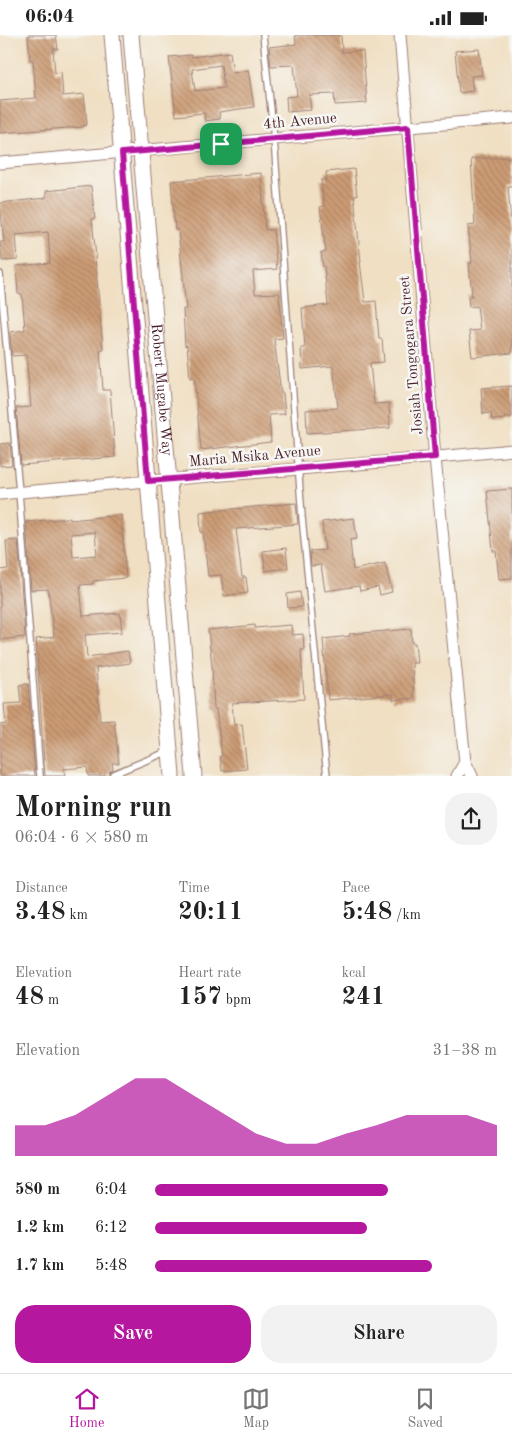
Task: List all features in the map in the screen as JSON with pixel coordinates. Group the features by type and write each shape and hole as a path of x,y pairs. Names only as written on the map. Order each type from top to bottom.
{"main road":[{"name":"Robert Mugabe Way","path":"112,35 172,775"},
{"name":"Robert Mugabe Way","path":"131,35 194,775"}],"street":[{"name":"Josiah Tongogara Street","path":"400,35 435,457 465,762 472,775"},
{"name":"4th Avenue","path":"0,163 512,119"},
{"name":"Maria Msika Avenue","path":"0,494 512,450"},
{"path":"458,775 465,762"}],"lane":[{"path":"263,35 274,139 299,468 327,775"},
{"path":"0,274 40,775"},
{"path":"113,774 170,750"}],"building":[{"path":"28,35 56,35 58,49 53,49 55,73 61,72 63,96 84,94 87,124 82,127 0,133 0,101 36,98 33,60 30,60"},
{"path":"295,35 341,35 342,52 363,51 367,103 335,105 334,94 309,95 311,110 287,112 286,97 297,96 294,65 271,66 269,47 296,44"},
{"path":"479,49 482,75 471,76 473,91 459,93 455,51"},
{"path":"230,52 233,73 248,70 254,107 219,112 220,119 205,121 204,113 176,116 169,57 191,55 191,57","holes":["221,65 224,88 195,91 192,69"]},
{"path":"512,157 512,186 508,186 512,221 512,353 472,357 469,331 480,330 477,306 469,307 468,296 472,296 469,263 472,263 468,226 475,225 471,159"},
{"path":"354,169 357,196 354,196 365,302 376,301 379,339 382,339 384,362 370,363 374,404 389,403 390,428 307,433 306,410 338,408 333,366 302,369 301,348 305,348 302,308 328,305 321,252 326,252 320,207 324,206 321,180 327,180 326,172"},
{"path":"261,173 265,230 273,230 277,269 253,271 255,294 279,293 283,338 274,339 285,414 269,415 271,442 201,450 194,377 190,378 187,345 185,346 183,309 186,309 178,230 175,230 171,181"},
{"path":"91,186 95,219 92,219 103,350 100,350 103,390 110,390 115,457 21,465 16,408 31,407 26,355 12,356 10,332 25,330 22,294 18,294 16,266 50,263 48,232 16,235 18,260 2,261 0,242 4,242 0,203 46,198 46,191"},
{"path":"512,386 512,417 492,420 491,413 483,414 481,388"},
{"path":"10,443 12,465 0,466 0,444"},
{"path":"512,489 512,578 499,579 496,551 493,551 487,491"},
{"path":"296,503 298,524 236,529 242,577 246,577 248,593 224,596 221,575 208,576 203,532 201,533 200,512"},
{"path":"121,515 126,578 93,581 93,584 80,585 83,616 120,613 122,632 85,635 87,657 128,651 130,663 96,668 100,721 114,720 119,763 112,763 113,769 109,772 109,776 88,776 87,767 64,769 65,776 45,776 36,639 54,637 48,589 31,590 26,522 70,518 70,520","holes":["95,532 97,555 73,557 71,534"]},
{"path":"354,518 357,539 350,540 353,570 385,563 392,592 380,595 378,587 360,591 359,586 325,591 321,565 311,566 310,551 325,550 322,522"},
{"path":"18,540 25,637 0,640 0,570 8,569 6,541"},
{"path":"286,548 288,568 265,571 263,551"},
{"path":"300,592 302,607 288,608 287,594"},
{"path":"255,625 255,628 291,625 292,635 303,634 304,650 301,650 304,699 232,703 234,725 242,724 247,769 222,771 216,709 214,709 208,630"},
{"path":"411,629 412,643 415,643 417,663 412,663 414,698 393,700 393,694 328,700 323,639 350,636 349,634"},
{"path":"28,684 35,776 0,776 0,725 6,724 4,704 21,703 19,685"}],"route":[{"path":"408,127 435,457 148,481 122,153 221,144 408,127"}]}
